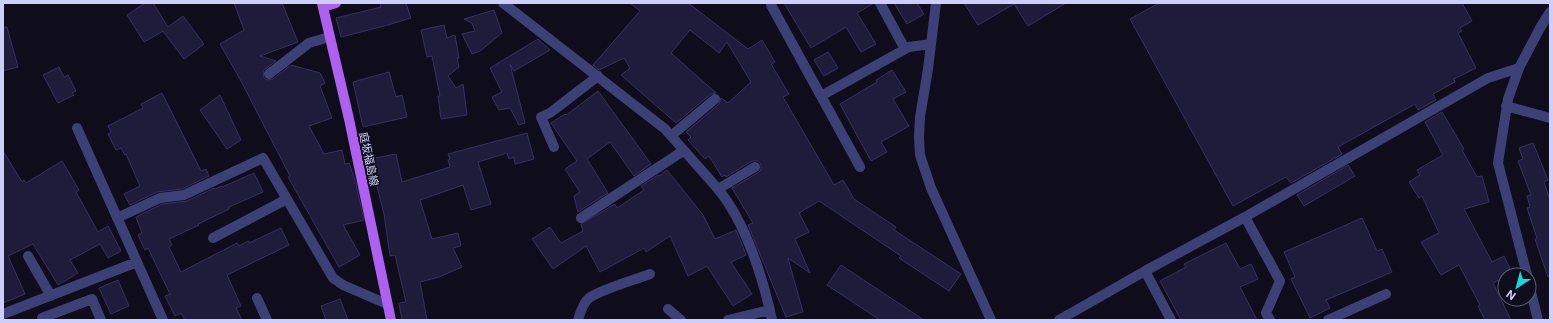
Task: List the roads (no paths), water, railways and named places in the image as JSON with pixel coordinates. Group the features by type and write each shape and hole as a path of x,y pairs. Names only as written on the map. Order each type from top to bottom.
{"main road":[{"path":"323,5 336,3"},
{"name":"庭坂福島線","path":"323,5 391,320"}],"street":[{"path":"503,3 598,76 671,136 724,197 745,233 771,315 728,320"},
{"path":"771,3 770,5 860,167"},
{"path":"880,3 905,49"},
{"path":"936,3 932,44 920,117 920,155 931,188 992,320"},
{"path":"1525,267 1498,163 1506,106 1519,68 1550,12"},
{"path":"269,74 309,43 329,37"},
{"path":"821,96 909,47 932,44"},
{"path":"1059,320 1145,271 1245,217 1488,78 1519,68"},
{"path":"554,147 541,117 550,113 598,76"},
{"path":"671,136 715,99"},
{"path":"1506,106 1550,118"},
{"path":"77,128 163,320"},
{"path":"581,218 684,151"},
{"path":"117,218 160,198 184,195 263,158 333,278 343,285 388,304"},
{"path":"718,189 755,167"},
{"path":"213,238 287,199"},
{"path":"1245,217 1280,281 1266,312 1270,320"},
{"path":"28,256 51,296"},
{"path":"3,314 137,262"},
{"path":"1145,271 1171,320"},
{"path":"578,320 581,309 588,299 650,274"},
{"path":"1328,320 1386,294"},
{"path":"257,298 267,320"},
{"path":"43,320 42,318 92,299 101,320"},
{"path":"1535,307 1538,320"},
{"path":"668,309 681,320"}]}
